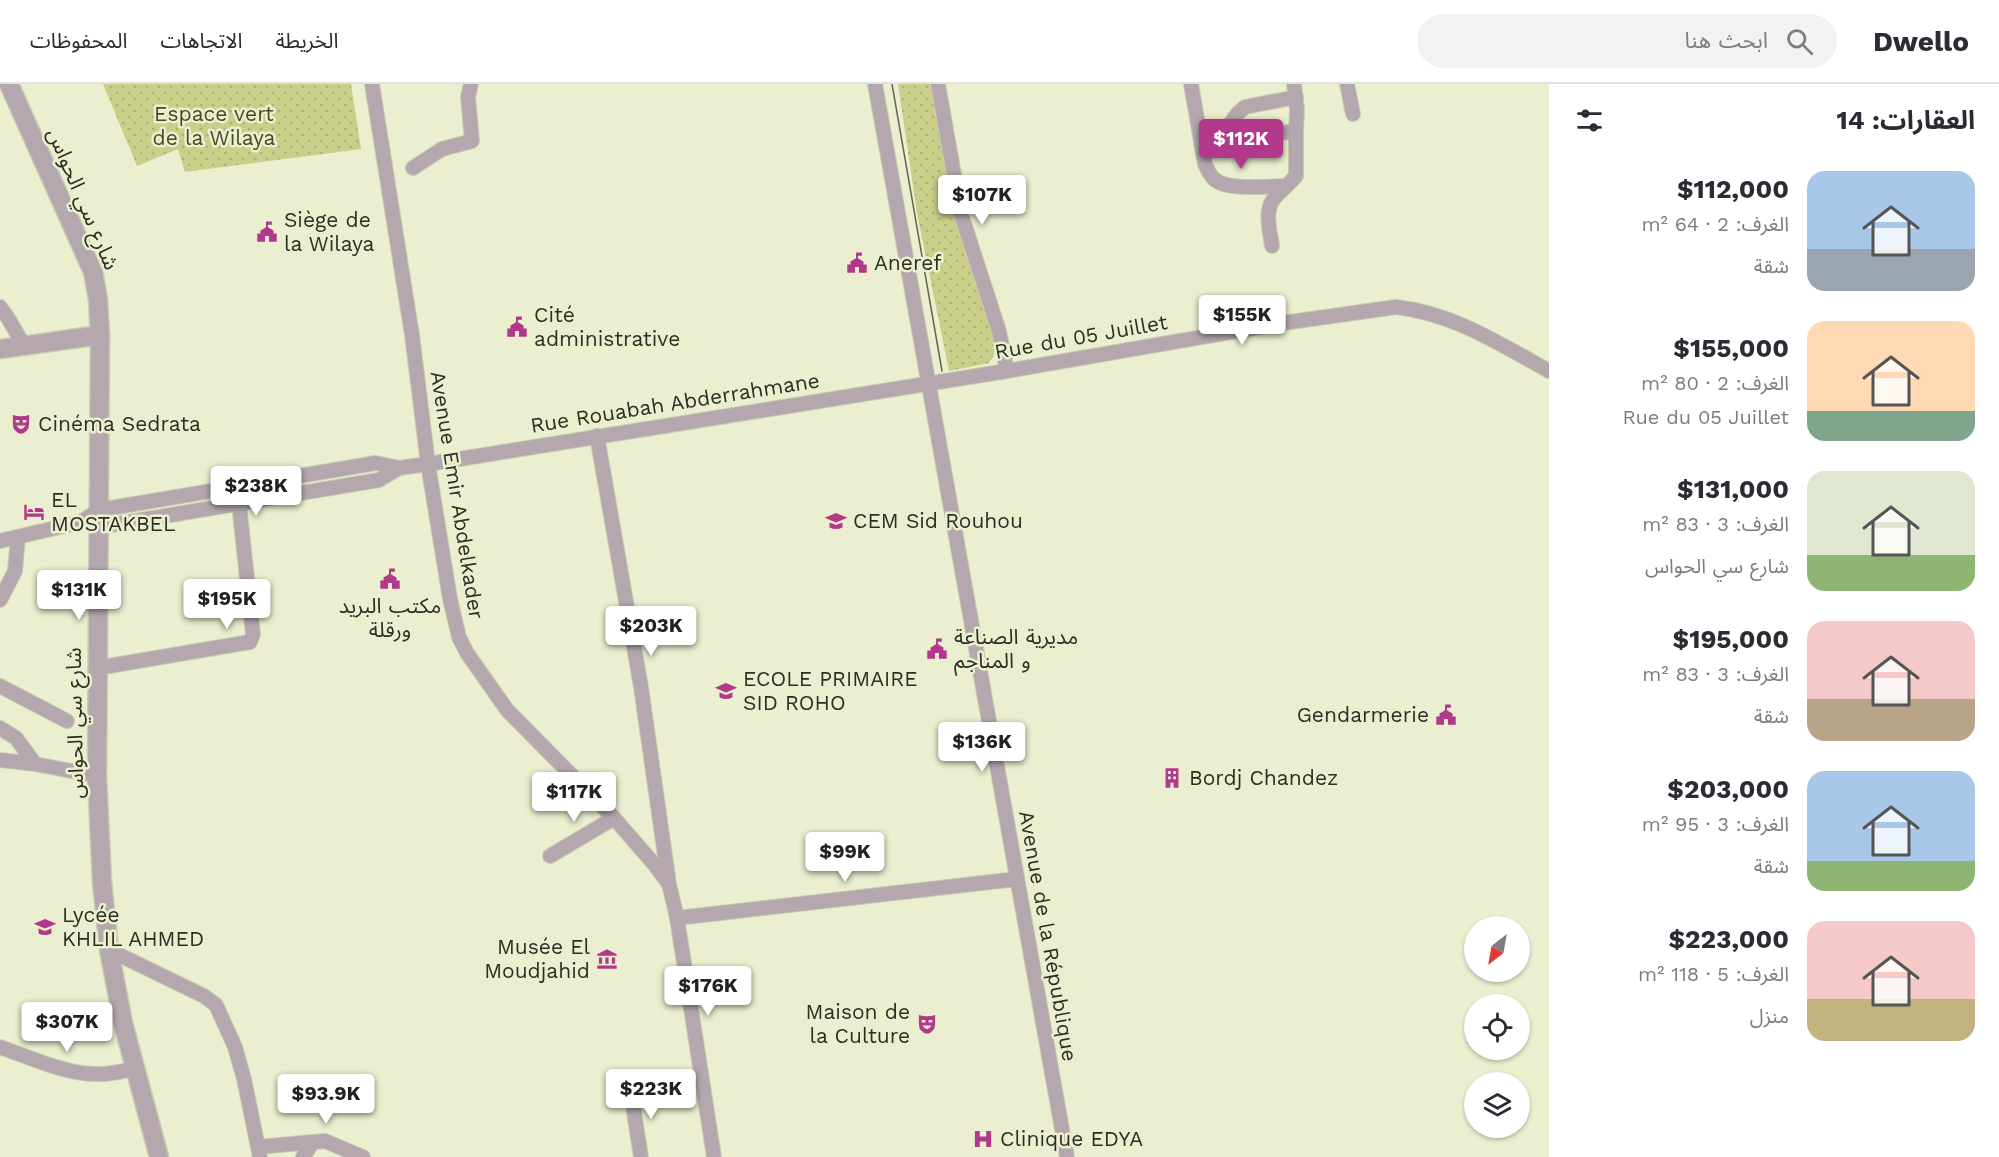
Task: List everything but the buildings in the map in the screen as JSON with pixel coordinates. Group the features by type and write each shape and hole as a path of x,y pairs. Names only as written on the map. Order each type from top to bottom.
{"street":[{"name":"شارع سي الحواس","path":"9,84 93,272 98,299 100,335 99,518 96,633 97,776 102,882 110,950 123,1023 159,1157"},
{"name":"Avenue Emir Abdelkader","path":"372,84 412,335 428,464 450,599 459,637 507,710 614,818 669,884 677,918 714,1157"},
{"path":"413,168 442,149 472,141 468,97 471,84"},
{"name":"Avenue de la République","path":"875,84 1066,1157"},
{"path":"938,84 961,214 999,331 1007,371"},
{"path":"1191,84 1205,164 1209,174 1216,181 1228,186 1286,186"},
{"path":"1347,84 1353,114"},
{"path":"1218,141 1237,114 1245,107 1295,91 1296,176 1273,198 1270,204 1268,213 1272,246"},
{"path":"1201,143 1296,131"},
{"name":"Rue du 05 Juillet","path":"928,383 1283,323 1396,307 1414,309 1456,321 1549,371"},
{"path":"0,308 23,344"},
{"path":"0,349 100,335"},
{"name":"Rue Rouabah Abderrahmane","path":"399,468 928,383"},
{"path":"597,436 641,687 669,884"},
{"path":"0,541 99,518 375,463 399,468"},
{"path":"99,518 239,504 380,480 399,468"},
{"path":"97,668 250,642 253,634 239,504"},
{"path":"0,600 15,571 18,537"},
{"path":"0,686 67,721"},
{"path":"0,728 16,738 35,764"},
{"path":"0,760 97,776"},
{"path":"550,856 614,818"},
{"path":"677,918 1017,879"},
{"path":"110,950 204,996 216,1005 239,1063 259,1152 325,1141 363,1157"},
{"path":"0,1047 85,1073 103,1074 134,1069"},
{"path":"632,1085 641,1157"},
{"path":"303,1157 313,1142"}],"green space":[{"name":"Espace vert de la Wilaya","path":"103,84 351,84 361,149 185,172 178,149 137,166"},
{"path":"898,84 930,84 955,217 995,336 995,350 989,363 949,371 917,213"}],"tram line":[{"path":"892,84 942,371"}],"place":[{"name":"Siège de la Wilaya","path":"267,232"},
{"name":"Aneref","path":"857,263"},
{"name":"Cité administrative","path":"517,327"},
{"name":"Cinéma Sedrata","path":"21,424"},
{"name":"EL MOSTAKBEL","path":"34,512"},
{"name":"CEM Sid Rouhou","path":"836,521"},
{"name":"مكتب البريد ورقلة","path":"390,579"},
{"name":"مديرية الصناعة و المناجم","path":"937,649"},
{"name":"ECOLE PRIMAIRE SID ROHO","path":"726,691"},
{"name":"Gendarmerie","path":"1446,715"},
{"name":"Bordj Chandez","path":"1172,778"},
{"name":"Lycée KHLIL AHMED","path":"45,927"},
{"name":"Musée El Moudjahid","path":"607,959"},
{"name":"Maison de la Culture","path":"927,1024"},
{"name":"Clinique EDYA","path":"983,1139"}]}
